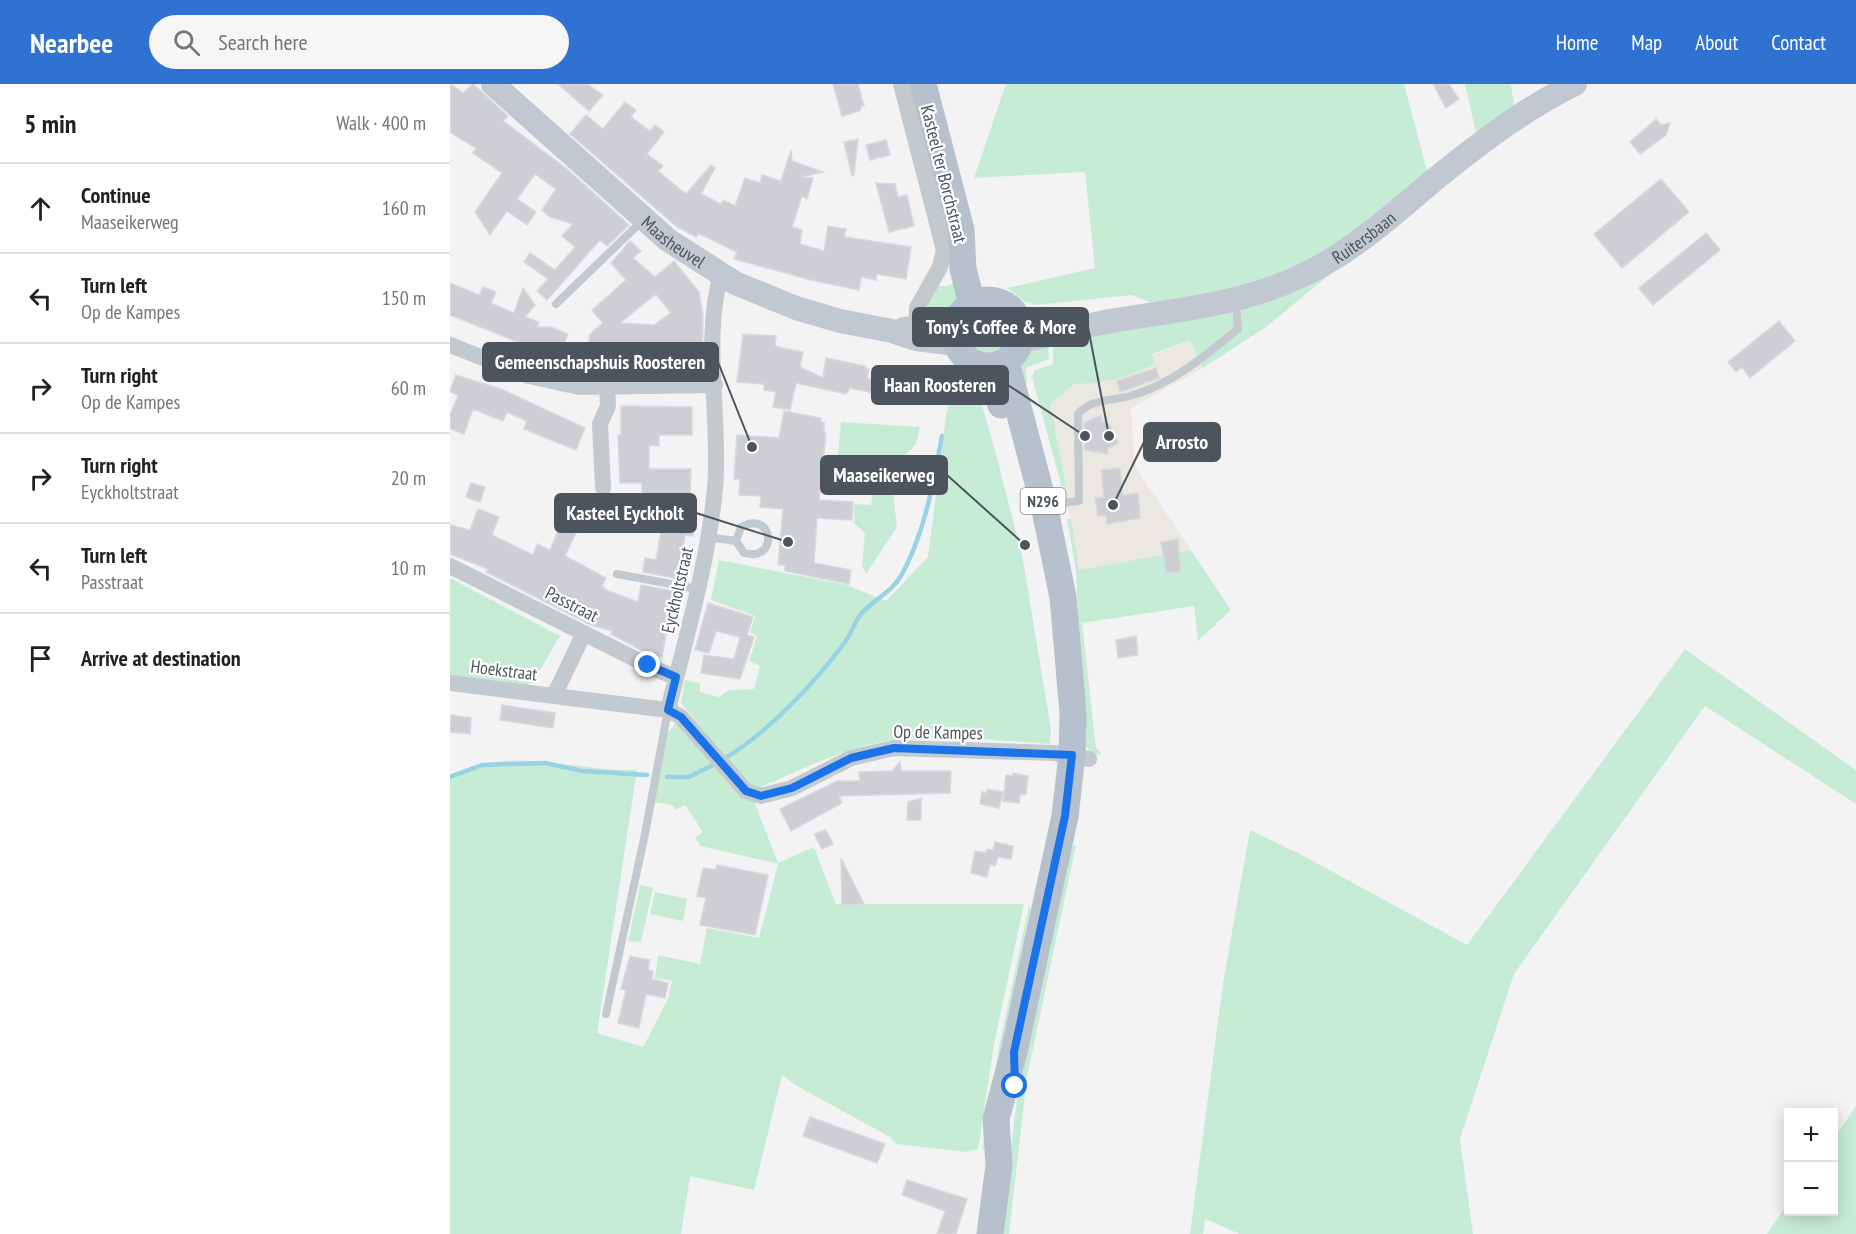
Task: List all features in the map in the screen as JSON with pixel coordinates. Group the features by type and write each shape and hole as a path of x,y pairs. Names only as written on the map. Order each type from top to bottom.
{"main road":[{"path":"923,84 961,230 968,318 968,360 1008,348 1006,305 968,318"},
{"name":"N296","path":"990,1234 999,1165 1007,1145 1015,1086 1014,1052 1065,816 1072,756 1073,713 1066,644 1037,506 1008,348"}],"street":[{"name":"Maasheuvel","path":"494,84 668,240 721,275 796,308 840,321 908,332 968,318"},
{"name":"Kasteel ter Borchstraat","path":"901,84 944,250 940,267 919,303 908,332"},
{"name":"Ruitersbaan","path":"1008,348 1120,319 1190,310 1236,301 1297,278 1338,256 1477,146 1575,84"},
{"name":"Eyckholtstraat","path":"668,710 698,589 715,488 718,432 713,311 721,275"},
{"path":"450,345 529,376 579,387 716,385"},
{"path":"603,488 600,424 608,406 607,387"},
{"name":"Passtraat","path":"450,566 657,670 676,677"},
{"name":"Hoekstraat","path":"450,683 554,696 584,633"},
{"path":"554,696 668,710"},
{"name":"Op de Kampes","path":"668,710 681,717 746,791 761,796 792,788 851,758 894,748 1072,756"}],"lane":[{"path":"556,304 644,219"},
{"path":"1037,506 1079,501 1078,414 1086,405 1130,396 1156,387 1177,375 1238,329 1236,301"},
{"path":"708,537 736,541"},
{"path":"616,574 698,589"},
{"name":"Eyckholtstraat","path":"606,1014 645,834 668,710"}],"shaded area":[{"path":"1191,340 1203,368 1131,408 1135,467 1191,550 1079,571 1050,404 1073,385 1114,380 1155,365 1152,355"}],"green space":[{"path":"1006,84 1404,84 1428,174 1343,242 1258,286 1154,304 1132,295 1036,305 1024,301 1007,288 1095,268 1085,172 974,178"},
{"path":"1465,84 1511,84 1515,112 1477,137"},
{"path":"1341,265 1266,327 1203,368 1190,340 1152,354 1155,365 1114,380 1073,385 1050,404 1066,486 1062,488 1032,377 1035,370 1053,364 1053,340"},
{"path":"961,280 960,304 954,313 935,318 929,310 928,302 937,286 947,286"},
{"path":"988,315 995,316 1001,321 1006,327 1006,341 1001,347 995,352 988,353 981,352 975,347 970,341 969,334 970,327 975,321 981,316"},
{"path":"1048,341 1049,359 1026,368 1027,382 1024,387 1019,361 1039,342"},
{"path":"954,379 982,405 996,454 1023,560 1051,729 1050,744 949,738 888,741 838,754 758,788 750,787 681,703 685,680 700,683 700,692 719,697 729,690 754,689 760,666 749,661 757,636 750,633 755,616 711,600 719,560 847,585 886,601 928,557 946,416"},
{"path":"841,422 920,427 916,444 895,466 894,502 897,527 866,574 862,566 865,533 854,523 854,504 871,505 873,489 835,485"},
{"path":"1067,519 1071,519 1079,570 1191,550 1231,610 1198,641 1194,606 1082,623 1096,748 1102,754 1093,755 1083,743 1076,570"},
{"path":"450,578 560,636 533,682 523,686 450,676"},
{"path":"1685,649 1856,770 1856,804 1705,706 1514,974 1460,1139 1473,1234 1240,1234 1205,1219 1203,1234 1190,1234 1223,983 1250,830 1300,854 1467,945"},
{"path":"676,723 711,762 754,801 778,863 814,847 836,904 1024,904 994,1044 978,1149 966,1152 896,1144 890,1137 797,1086 782,1075 754,1190 690,1176 681,1234 450,1234 450,776 472,767 495,762 518,761 637,770 597,1033 643,1047 668,999 672,981 655,978 658,955 700,964 707,928 759,938 778,864 701,846 695,838 703,832 685,805 676,810 672,805 654,802 664,738"},
{"path":"1076,845 1027,1077 1009,1234 1000,1234 1020,1076 1070,846"},
{"path":"640,885 653,888 641,942 628,941"},
{"path":"655,892 687,899 683,921 650,914"},
{"path":"1029,905 1032,911 988,1148 982,1150 999,1047"},
{"path":"1856,1106 1856,1234 1767,1234 1784,1209 1784,1216 1838,1216 1838,1132"}],"building":[{"path":"450,84 463,93 473,84 508,116 503,121 567,169 629,225 607,246 600,240 547,300 537,291 548,279 524,262 530,253 555,270 575,247 562,236 573,224 550,217 542,210 556,189 535,174 517,199 536,212 527,225 507,211 490,235 475,212 502,173 473,153 476,148 450,132"},
{"path":"558,84 587,84 603,95 589,111"},
{"path":"833,84 858,84 864,106 861,106 860,111 842,116"},
{"path":"1433,84 1449,84 1459,99 1446,108"},
{"path":"625,102 636,110 631,117 650,131 655,125 664,132 647,154 663,166 658,171 686,194 711,165 715,168 701,194 721,204 723,200 735,206 745,178 760,183 762,175 781,181 791,150 792,161 823,172 801,177 813,178 807,199 802,196 792,227 802,230 800,244 824,251 828,226 846,229 844,237 911,247 906,279 877,274 876,280 861,277 859,290 811,280 734,259 737,252 698,233 696,237 677,227 570,134 586,115 603,129"},
{"path":"1656,119 1661,125 1670,123 1666,135 1640,154 1630,142"},
{"path":"858,139 854,175 852,176 844,142"},
{"path":"886,140 890,155 870,160 866,145"},
{"path":"1661,179 1689,212 1622,268 1594,234"},
{"path":"876,183 895,184 898,197 907,195 914,226 889,232"},
{"path":"1706,233 1720,250 1653,305 1639,288"},
{"path":"630,241 641,251 633,258 655,277 674,261 699,292 703,315 702,370 562,368 563,356 571,349 588,350 590,334 603,323 592,310 626,280 611,263","holes":["656,294 671,313 654,325 620,323"]},
{"path":"450,283 479,295 483,287 496,292 491,303 514,313 523,288 535,305 525,317 539,322 537,327 551,327 568,334 558,358 450,315"},
{"path":"1779,321 1795,341 1750,378 1742,367 1736,372 1728,362"},
{"path":"743,334 776,336 775,345 803,352 800,367 823,378 826,358 865,366 869,369 867,378 893,383 896,372 916,377 915,381 920,383 916,402 850,388 846,394 796,383 790,410 773,407 776,392 764,390 764,384 737,382"},
{"path":"1156,368 1159,378 1120,392 1117,381"},
{"path":"456,375 501,389 585,428 576,450 524,429 527,421 507,412 503,421 473,409 464,434 450,429 450,415 458,396 450,391"},
{"path":"621,406 692,407 692,435 659,435 659,446 649,445 649,469 691,469 690,498 642,497 642,483 620,483 618,435 621,435"},
{"path":"784,411 821,418 821,422 824,422 824,433 826,433 819,500 853,502 852,520 817,518 814,563 851,570 849,584 785,571 785,565 778,565 783,509 760,507 761,496 739,495 740,479 734,479 737,435 779,438"},
{"path":"1101,415 1102,421 1109,424 1118,443 1107,449 1108,454 1085,450 1084,423"},
{"path":"1120,468 1123,495 1138,493 1140,518 1107,524 1106,515 1098,516 1095,498 1104,497 1101,470"},
{"path":"471,483 485,487 480,502 466,497"},
{"path":"478,509 499,517 492,535 533,555 537,544 550,550 561,524 577,531 565,556 606,578 602,586 606,590 638,602 641,585 674,591 670,634 666,634 662,657 652,656 611,634 612,631 591,625 486,572 488,569 450,554 450,525 470,530"},
{"path":"660,516 695,521 693,536 685,535 679,579 643,572 645,558 656,560 661,531 658,530"},
{"path":"1178,539 1181,572 1166,573 1161,542"},
{"path":"708,603 753,617 747,635 754,637 740,679 701,673 704,655 734,659 740,637 716,631 709,653 695,650"},
{"path":"1136,636 1138,655 1118,658 1116,640"},
{"path":"502,705 555,713 553,728 500,720"},
{"path":"450,715 471,718 470,734 450,732"},
{"path":"900,762 901,771 951,771 950,793 839,796 842,803 791,831 780,809 837,781 860,781 859,772 892,771"},
{"path":"1013,773 1028,776 1026,795 1020,794 1019,803 1003,801 1006,775 1013,776"},
{"path":"987,789 1003,792 999,808 980,804 982,792 987,793"},
{"path":"921,798 921,820 907,820 908,802"},
{"path":"826,830 833,844 822,849 814,834"},
{"path":"995,842 1013,846 1011,859 998,857 995,866 990,864 987,877 971,873 975,851 986,853 987,849 993,850"},
{"path":"841,858 864,904 842,905"},
{"path":"717,865 768,875 755,935 700,925 706,898 697,896 703,868 716,870"},
{"path":"630,956 650,960 648,970 653,971 652,979 668,983 665,998 646,994 639,1028 618,1023 626,990 621,989"},
{"path":"810,1117 885,1144 877,1163 803,1136"},
{"path":"907,1180 967,1199 956,1234 937,1234 945,1211 902,1195"}],"waterway":[{"path":"727,757 759,734 806,689 845,642 861,614 897,582 909,560 922,525 942,436"},
{"path":"450,777 482,765 545,763 582,771 647,775"},
{"path":"667,777 689,777 715,764"}],"place":[{"name":"Haan Roosteren","path":"1085,436"},
{"name":"Tony's Coffee & More","path":"1109,436"},
{"name":"Gemeenschapshuis Roosteren","path":"752,447"},
{"name":"Arrosto","path":"1113,505"},
{"name":"Kasteel Eyckholt","path":"788,542"},
{"name":"Maaseikerweg","path":"1025,545"}],"route":[{"path":"648,665 676,677 668,710 681,717 746,791 761,796 774,795 792,788 829,767 851,758 894,748 1072,755 1065,816 1014,1052 1015,1086"}]}
